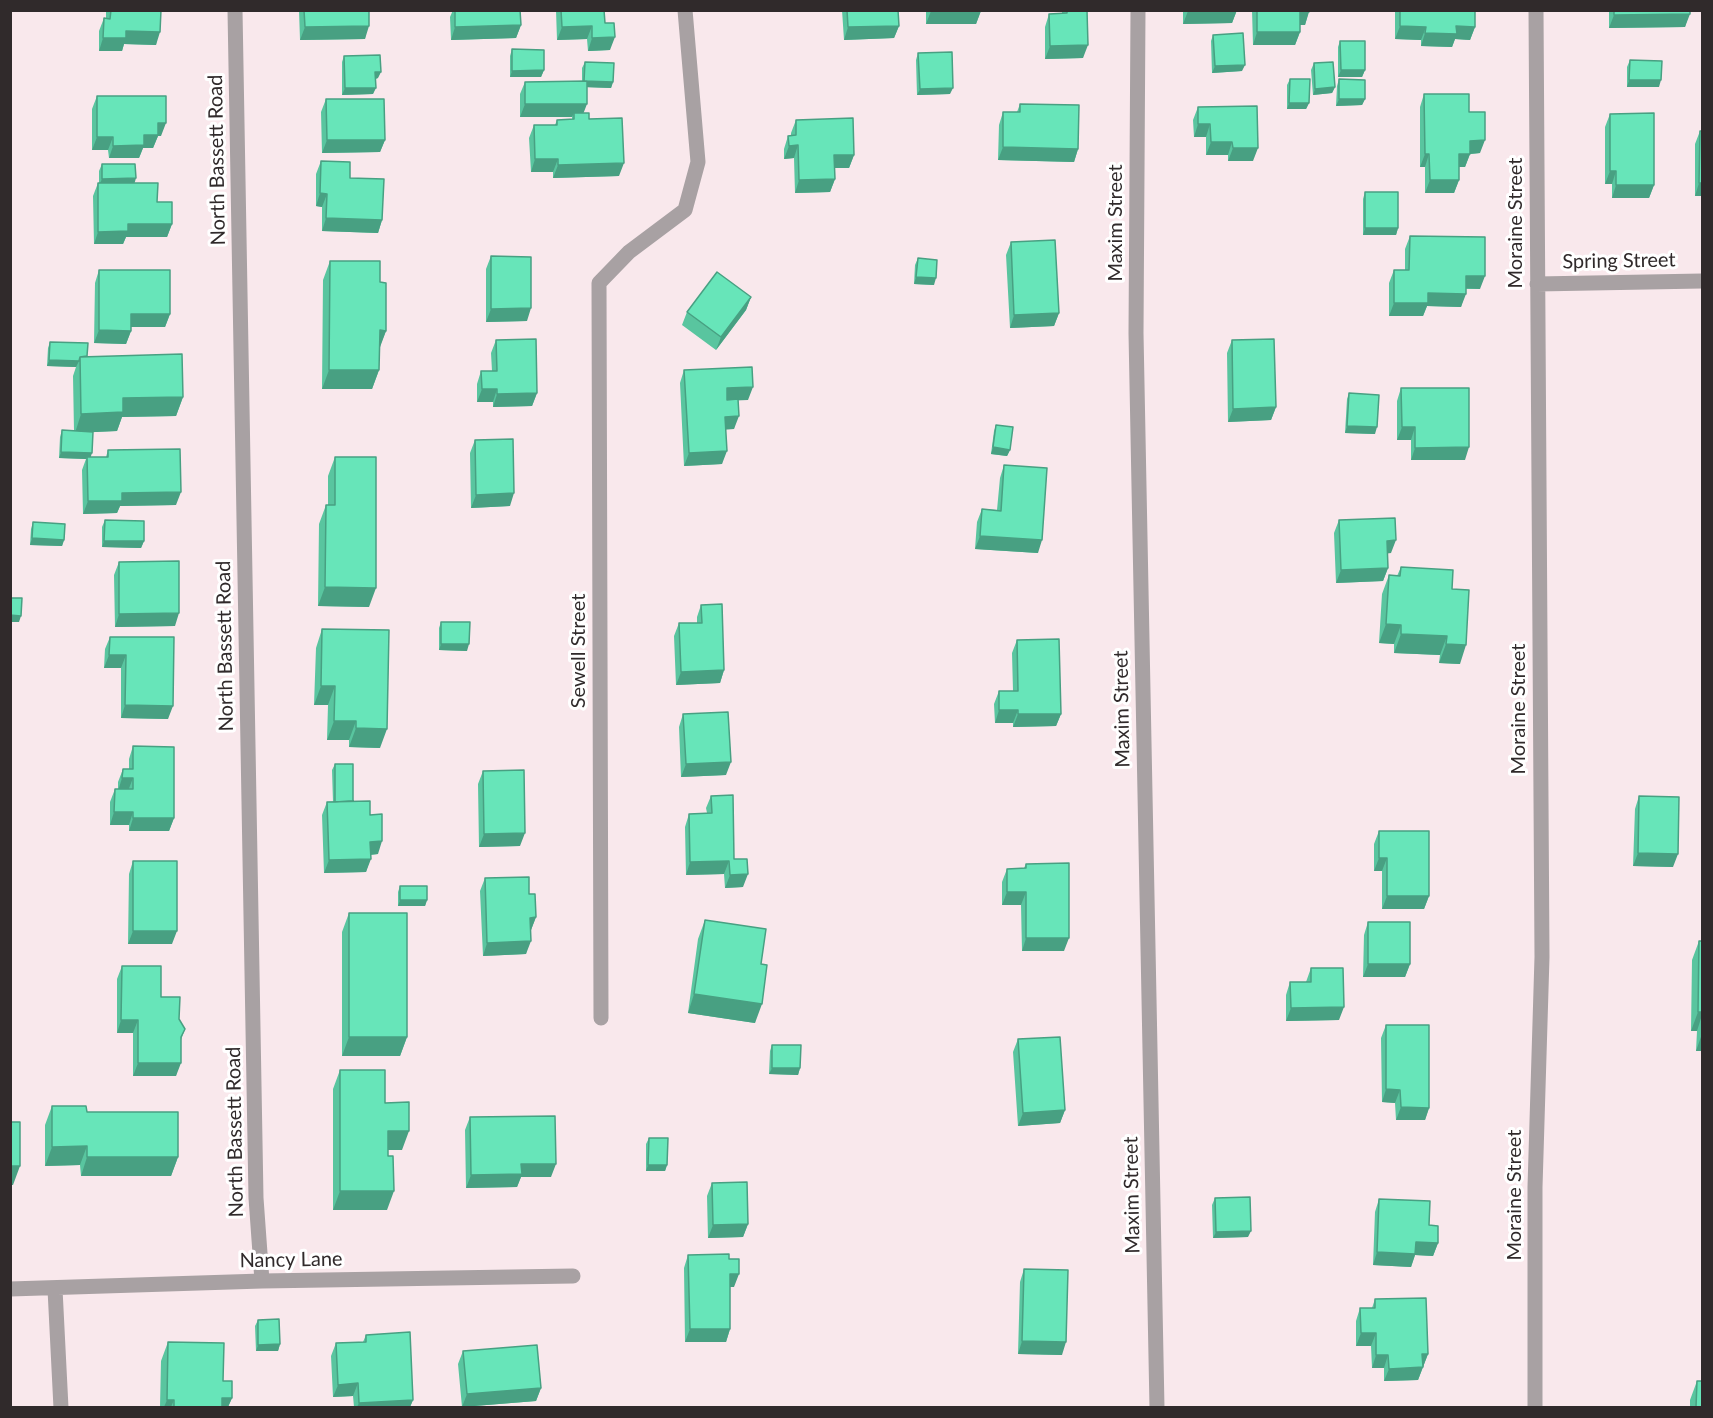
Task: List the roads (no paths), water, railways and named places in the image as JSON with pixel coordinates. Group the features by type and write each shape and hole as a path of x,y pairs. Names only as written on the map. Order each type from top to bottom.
{"street":[{"name":"North Bassett Road","path":"235,10 256,1198 261,1281"},
{"name":"Sewell Street","path":"601,1018 599,283 629,252 685,210 698,162 685,10"},
{"name":"Maxim Street","path":"1138,10 1136,345 1157,1407"},
{"name":"Moraine Street","path":"1535,1407 1535,1187 1542,957 1536,10"},
{"name":"Spring Street","path":"1537,284 1702,281"},
{"name":"Nancy Lane","path":"10,1289 261,1281 573,1276"},
{"path":"55,1289 61,1407"}]}
